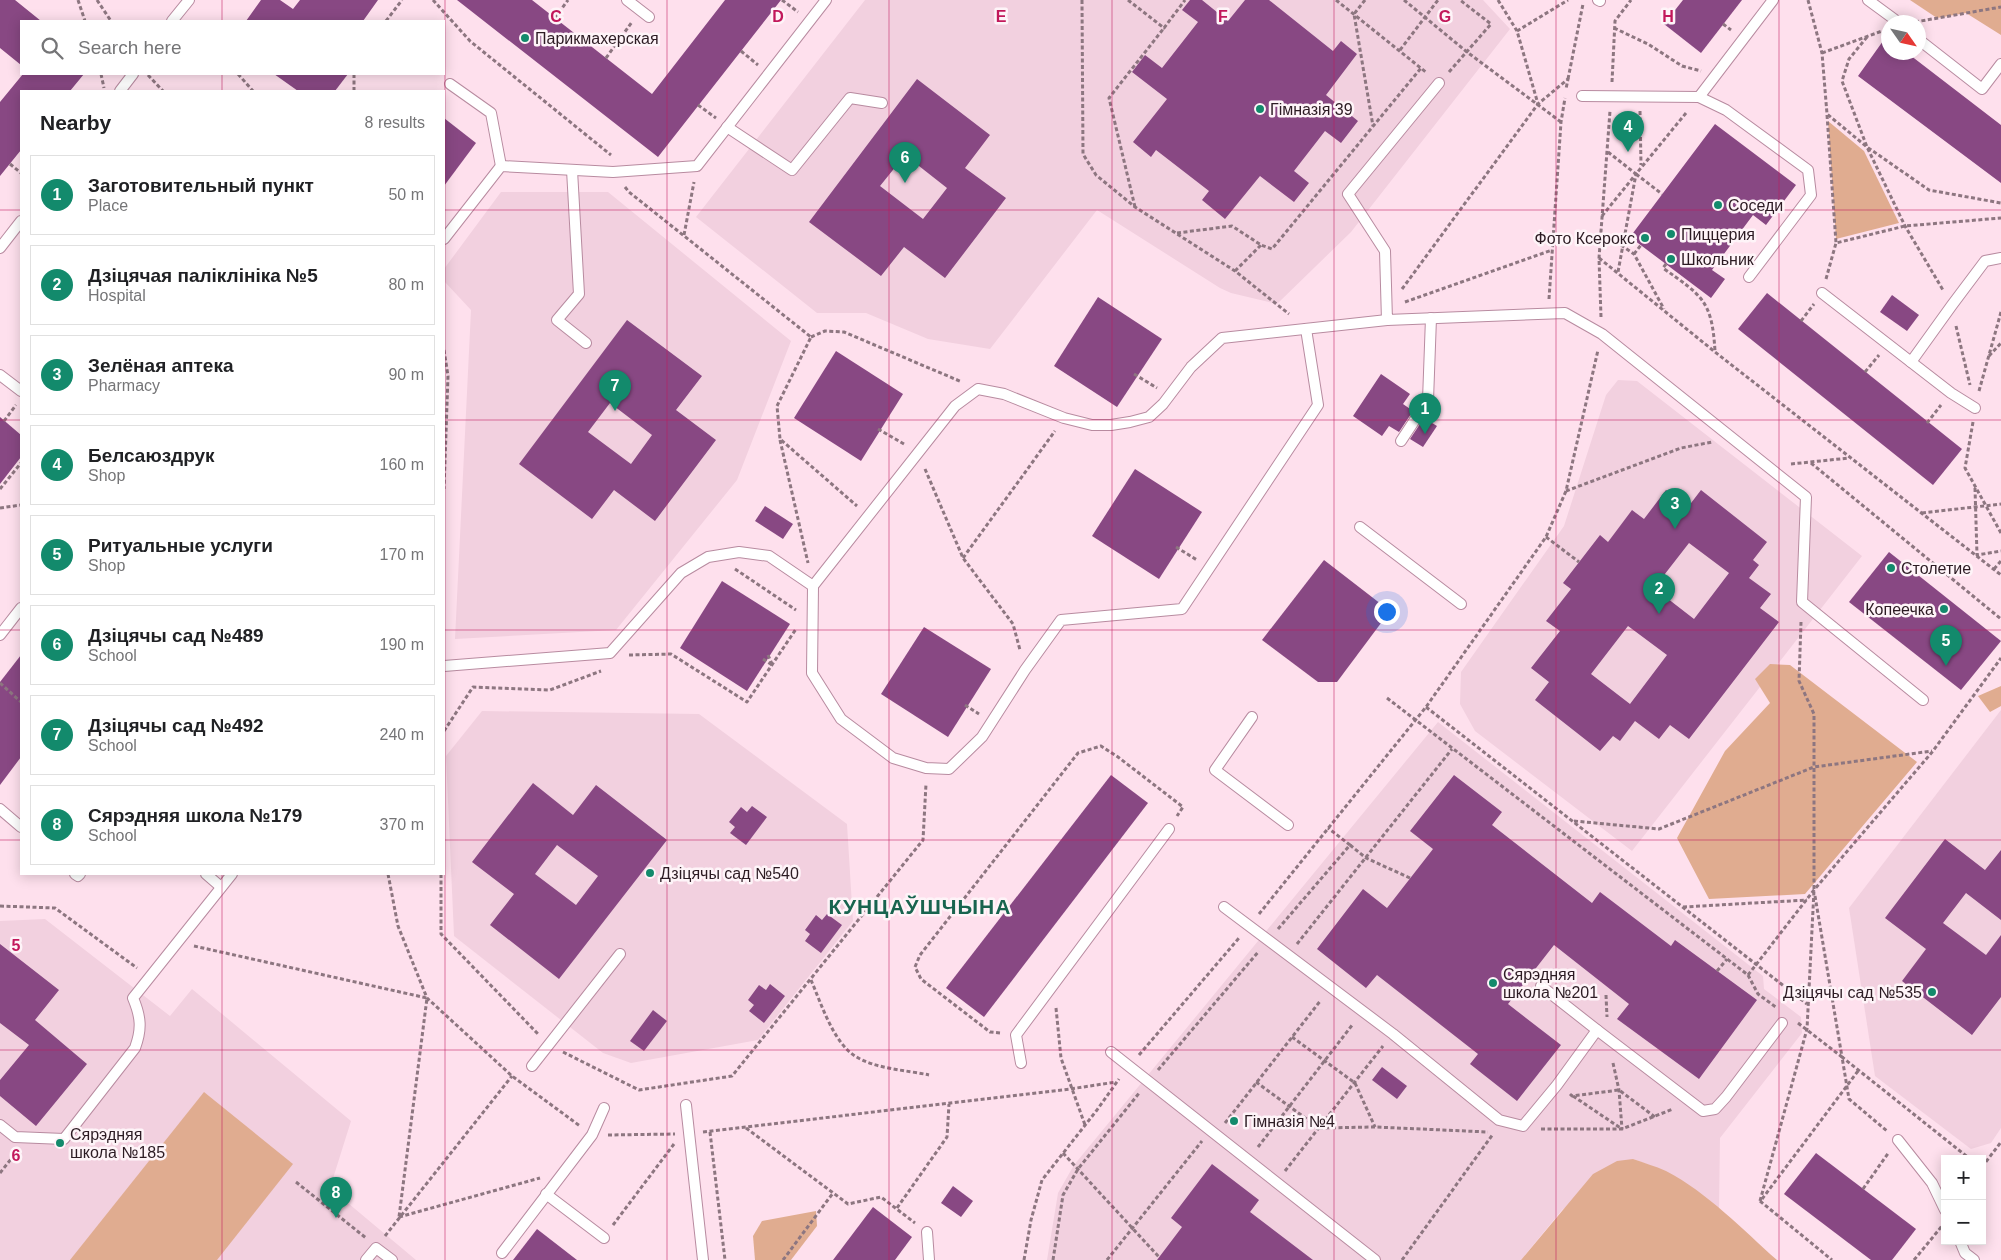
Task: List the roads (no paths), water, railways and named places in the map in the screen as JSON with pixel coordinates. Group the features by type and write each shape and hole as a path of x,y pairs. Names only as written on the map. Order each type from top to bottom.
{"lane":[{"path":"173,20 189,0"},
{"path":"627,0 645,14"},
{"path":"501,166 613,172 697,166 826,0"},
{"path":"1699,97 1773,0"},
{"path":"1868,0 1888,15"},
{"path":"1926,45 1982,88 2001,64"},
{"path":"121,90 132,75"},
{"path":"1387,320 1385,251 1348,194 1439,83"},
{"path":"445,238 501,166 491,113 450,84"},
{"path":"1582,96 1699,97 1726,110 1808,170 1811,195 1749,277"},
{"path":"727,127 792,170 850,98 882,103"},
{"path":"572,170 578,294 558,320 586,343"},
{"path":"0,248 20,222"},
{"path":"1911,362 1986,261 2001,258"},
{"path":"1822,293 1951,393 1975,408"},
{"path":"1306,329 1318,405 1182,609 1061,620 1024,670 982,736 949,769 926,768 893,758 841,719 812,673 813,586 955,406 978,388 1004,394 1064,418 1092,425 1111,425 1148,417 1170,395 1191,367 1222,338 1387,320 1565,313 1602,334 1806,497 1802,602 1923,700"},
{"path":"1401,441 1428,400 1431,318"},
{"path":"0,375 20,390"},
{"path":"1360,527 1461,604"},
{"path":"445,666 610,653 680,574 708,557 739,552 769,556 813,586"},
{"path":"0,634 20,609"},
{"path":"1252,717 1214,770 1288,825"},
{"path":"0,809 20,827"},
{"path":"1021,1063 1016,1035 1169,829"},
{"path":"207,875 221,887"},
{"path":"0,1124 15,1137 64,1139 135,1048 141,1033 138,1009 133,998 231,875"},
{"path":"1224,907 1393,1034 1499,1120 1523,1126 1557,1086 1598,1030"},
{"path":"532,1066 620,954"},
{"path":"1541,986 1703,1111 1715,1109 1726,1097 1782,1023"},
{"path":"1111,1052 1375,1260"},
{"path":"686,1105 686,1134 703,1260"},
{"path":"502,1253 592,1135 604,1108"},
{"path":"1898,1140 1932,1183 1941,1202"},
{"path":"546,1194 604,1238"},
{"path":"927,1232 929,1260"},
{"path":"1962,1245 1965,1253 1974,1260"},
{"path":"366,1260 376,1248 392,1260"}],"place":[{"name":"Парикмахерская","path":"525,38"},
{"name":"Гімназія 39","path":"1260,109"},
{"name":"Белсаюздрук","path":"1628,152"},
{"name":"Дзіцячы сад №489","path":"905,183"},
{"name":"Соседи","path":"1718,205"},
{"name":"Пиццерия","path":"1671,234"},
{"name":"Фото Ксерокс","path":"1645,238"},
{"name":"Школьник","path":"1671,259"},
{"name":"Дзіцячы сад №492","path":"615,411"},
{"name":"Заготовительный пункт","path":"1425,434"},
{"name":"Зелёная аптека","path":"1675,529"},
{"name":"Столетие","path":"1891,568"},
{"name":"Копеечка","path":"1944,609"},
{"name":"Дзіцячая паліклініка №5","path":"1659,614"},
{"name":"Ритуальные услуги","path":"1946,666"},
{"name":"Дзіцячы сад №540","path":"650,873"},
{"name":"Сярэдняя школа №201","path":"1493,983"},
{"name":"Дзіцячы сад №535","path":"1932,992"},
{"name":"Гімназія №4","path":"1234,1121"},
{"name":"Сярэдняя школа №185","path":"60,1143"},
{"name":"Сярэдняя школа №179","path":"336,1218"}],"district":[{"name":"КУНЦАЎШЧЫНА","path":"920,906"}]}
